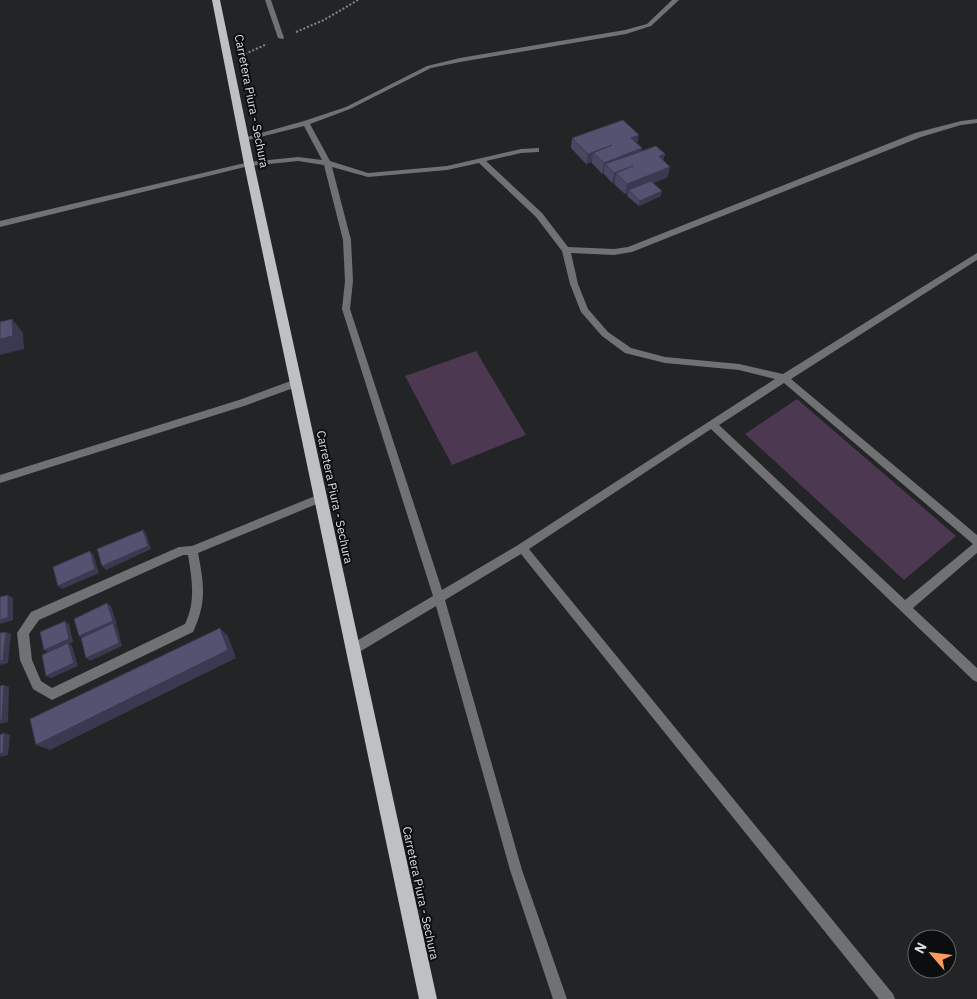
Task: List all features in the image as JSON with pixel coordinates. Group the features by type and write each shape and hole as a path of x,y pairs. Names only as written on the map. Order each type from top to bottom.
{"main road":[{"name":"Carretera Piura - Sechura","path":"216,0 352,650 428,999"}],"street":[{"path":"268,0 281,38"},
{"path":"244,139 306,123 348,108 429,67 626,32 649,26 676,0"},
{"path":"566,250 614,252 644,245 918,135 962,123 977,121"},
{"path":"306,123 327,163 347,240 349,281 346,309 439,598 516,870 560,999"},
{"path":"0,224 249,164 287,159 327,163 368,175 447,168 521,151 536,150"},
{"path":"481,160 540,215 566,250 574,284 584,310 605,334 628,351 665,360 739,367 784,378 977,541"},
{"path":"352,650 522,548 712,424 977,256"},
{"path":"0,479 244,402 296,383"},
{"path":"712,424 977,676"},
{"path":"192,551 200,592 196,615 189,628 52,694 36,685 26,660 23,633 35,616 183,550 192,551 320,498"},
{"path":"904,608 977,547"},
{"path":"522,548 888,999"}],"shaded area":[{"path":"476,351 526,435 452,465 405,376"},
{"path":"797,399 956,536 904,580 745,434"}],"building":[{"path":"623,120 639,135 631,138 642,148 604,163 593,153 612,145 588,154 572,138"},
{"path":"656,146 665,154 659,156 670,167 627,184 616,173 633,166 614,173 605,164"},
{"path":"651,181 662,191 640,201 628,190"},
{"path":"12,319 13,336 0,339 0,322"},
{"path":"143,530 148,546 102,566 97,549"},
{"path":"90,551 95,569 58,586 53,567"},
{"path":"8,595 8,617 0,620 0,597"},
{"path":"107,603 113,621 79,636 74,619"},
{"path":"65,621 69,639 44,650 40,632"},
{"path":"113,623 119,643 86,658 81,638"},
{"path":"220,628 228,650 36,745 30,719"},
{"path":"6,632 3,660 0,661 0,633"},
{"path":"68,643 74,663 46,676 42,655"},
{"path":"4,685 2,720 0,721 0,686"},
{"path":"4,733 3,753 0,754 0,735"}]}
